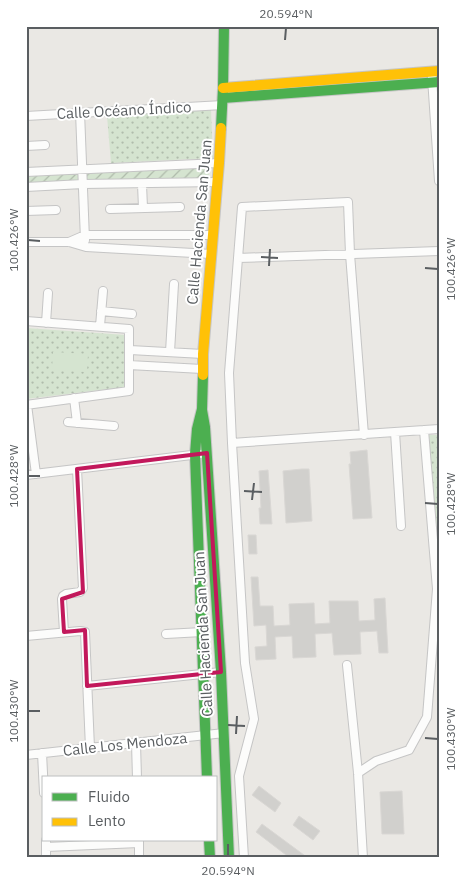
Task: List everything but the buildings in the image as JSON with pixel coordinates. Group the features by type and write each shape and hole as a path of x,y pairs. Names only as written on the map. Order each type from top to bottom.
{"main road":[{"name":"Calle Hacienda San Juan","path":"224,26 223,97 218,182 202,354 202,409 207,453 221,672 229,858"},
{"path":"223,97 435,71"},
{"path":"223,97 436,82"},
{"name":"Calle Hacienda San Juan","path":"202,409 196,429 195,454 207,776"},
{"path":"209,842 210,858"}],"street":[{"path":"435,71 439,181"},
{"name":"Calle Océano Índico","path":"26,116 223,97"},
{"path":"80,112 86,247"},
{"path":"26,146 45,145"},
{"path":"26,172 219,163"},
{"path":"26,187 83,184 218,182"},
{"path":"142,184 143,208"},
{"path":"244,858 239,776 254,719 245,663 229,373 242,207 348,202 350,254 364,435"},
{"path":"110,209 180,207"},
{"path":"26,211 56,210"},
{"path":"70,242 85,235 212,235"},
{"path":"26,242 70,242 86,247 211,254"},
{"path":"238,258 439,251"},
{"path":"170,352 174,284"},
{"path":"100,326 103,291"},
{"path":"46,323 48,293"},
{"path":"101,311 132,314"},
{"path":"26,321 129,329 128,391 27,405 36,474"},
{"path":"130,350 202,354"},
{"path":"129,365 202,369"},
{"path":"74,398 77,423"},
{"path":"68,422 114,426"},
{"path":"232,443 439,429"},
{"path":"358,773 376,762 408,750 427,717 438,589 424,430"},
{"path":"395,432 401,526"},
{"path":"26,475 207,453"},
{"path":"64,632 62,596 80,592 83,588 77,469"},
{"path":"26,636 82,630 84,632 90,748"},
{"path":"166,634 202,632"},
{"path":"348,666 358,773 363,858"},
{"path":"87,686 221,672"},
{"name":"Calle Los Mendoza","path":"26,755 224,733"},
{"path":"136,743 137,776"},
{"path":"42,753 43,776"},
{"path":"46,858 46,844 139,842 139,858"}],"highlighted area":[{"path":"207,453 221,672 87,686 85,630 64,632 62,599 83,592 77,469"}],"green space":[{"path":"211,110 213,158 111,163 107,116"},
{"path":"209,166 209,179 26,185 26,174"},
{"path":"26,328 126,335 125,387 26,399"},
{"path":"53,352 88,354 87,372 52,370"},
{"path":"429,435 439,435 439,560"}],"traffic: fast":[{"path":"221,128 224,26"},
{"path":"223,98 439,82"},
{"path":"203,375 202,409 197,429 195,454 207,776"},
{"path":"202,410 205,427 221,672 229,858"},
{"path":"209,842 210,858"}],"traffic: slow":[{"path":"223,88 439,71"},
{"path":"203,375 203,354 221,128"}]}
